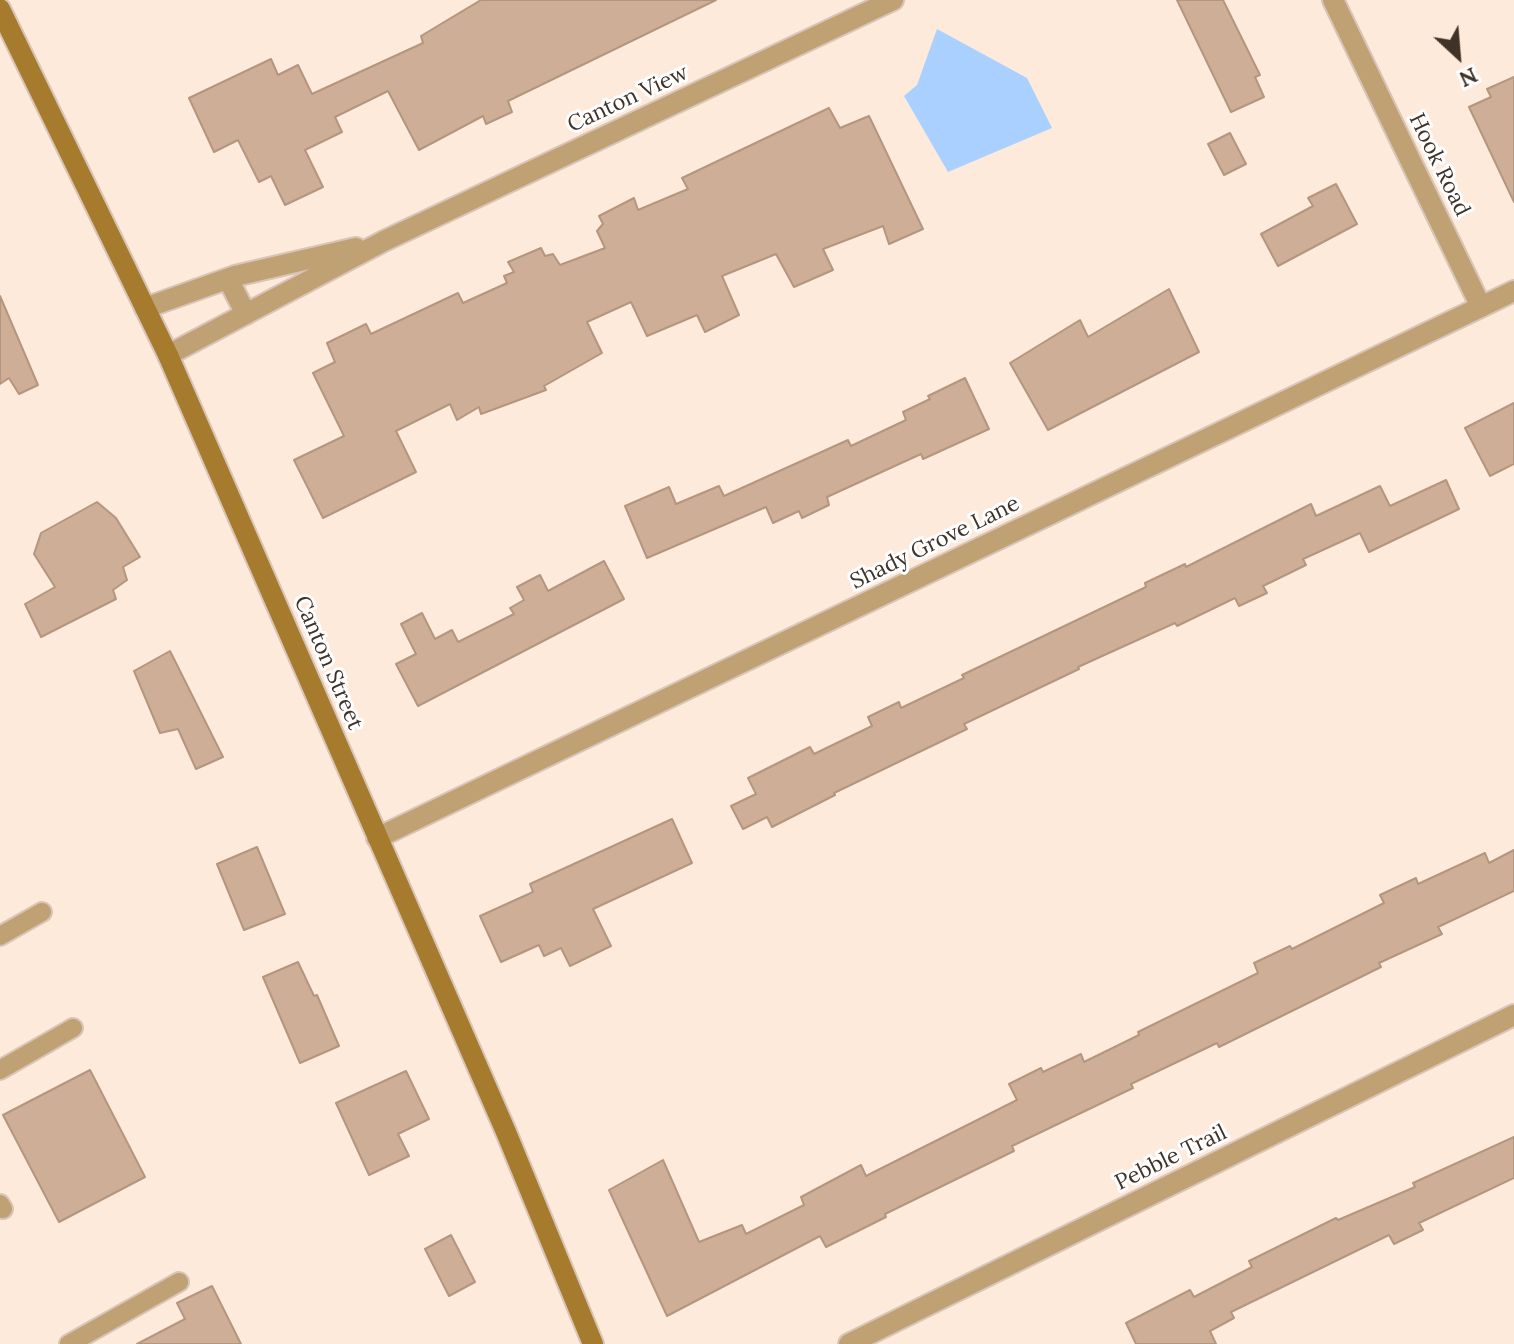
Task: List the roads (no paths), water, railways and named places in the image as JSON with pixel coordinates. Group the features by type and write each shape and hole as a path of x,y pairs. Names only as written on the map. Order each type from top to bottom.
{"street":[{"name":"Canton View","path":"168,355 384,241 893,0"},
{"name":"Hook Road","path":"1333,0 1481,307"},
{"name":"Canton Street","path":"0,9 168,355 506,1132 593,1344"},
{"name":"Canton View","path":"145,308 228,279 384,241"},
{"path":"228,279 246,314"},
{"name":"Shady Grove Lane","path":"377,838 1514,291"},
{"name":"Pebble Trail","path":"849,1344 1514,1015"}],"lane":[{"path":"0,936 42,912"},
{"path":"0,1070 73,1028"},
{"path":"69,1344 179,1282"}],"water":[{"path":"937,29 1027,78 1052,128 948,172 904,96 917,85"}]}
